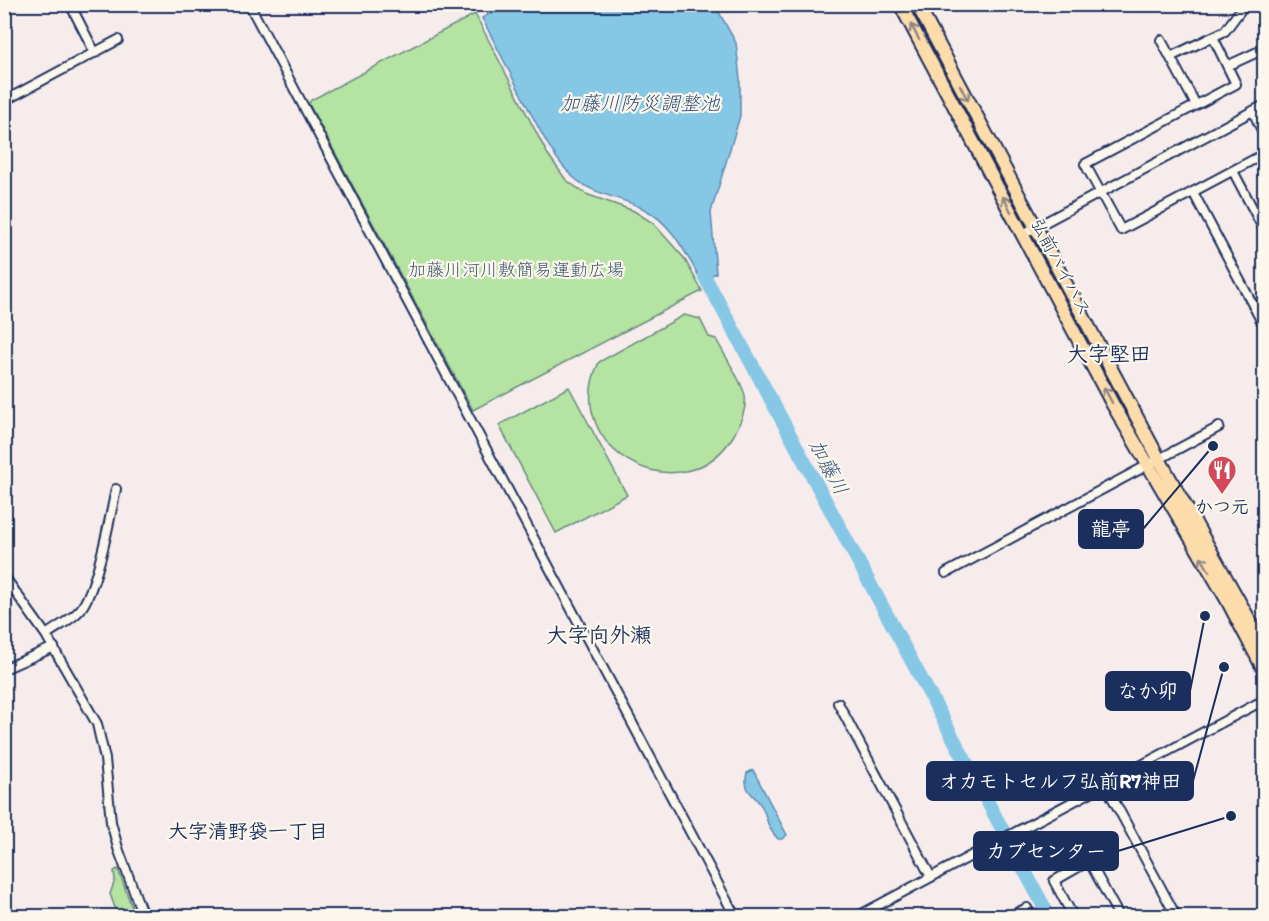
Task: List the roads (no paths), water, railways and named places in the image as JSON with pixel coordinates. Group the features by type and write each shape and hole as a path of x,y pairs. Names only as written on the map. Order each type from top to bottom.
{"highway":[{"name":"弘前バイパス","path":"900,4 1023,234 1153,462 1264,646"},
{"name":"弘前バイパス","path":"916,4 1035,227 1153,462 1264,670"}],"street":[{"path":"70,4 95,52"},
{"path":"249,4 735,916"},
{"path":"1170,57 1225,31 1245,4"},
{"path":"1213,37 1236,84 1085,164 1121,230 1264,154"},
{"path":"4,101 118,40"},
{"path":"1161,40 1196,105"},
{"path":"1227,66 1264,49"},
{"path":"1023,234 1264,105"},
{"path":"1253,111 1264,135"},
{"path":"1233,171 1264,230"},
{"path":"1194,192 1264,326"},
{"path":"946,573 1219,427"},
{"path":"46,635 72,617 86,600 98,566 117,489"},
{"path":"4,576 54,647 97,724 105,759 111,822 117,848 143,916"},
{"path":"4,588 18,594"},
{"path":"4,669 54,647"},
{"path":"858,916 1264,700"},
{"path":"838,703 931,877"},
{"path":"1105,784 1176,916"},
{"path":"1072,916 1054,881 1089,861 1119,916"},
{"path":"1010,916 1027,908 1031,916"}],"water":[{"name":"加藤川防災調整池","path":"507,4 715,5 736,43 740,79 740,116 711,212 716,273 701,280 684,250 663,222 644,209 589,188 573,177 559,161 541,133 482,18"},
{"path":"753,770 787,835 782,839 778,839 771,830 762,807 748,789 747,773"}],"waterway":[{"name":"加藤川","path":"704,261 705,277 1049,916"}],"place":[{"name":"龍亭","path":"1213,446"},
{"name":"かつ元","path":"1222,496"},
{"name":"なか卯","path":"1205,616"},
{"name":"オカモトセルフ弘前R7神田","path":"1224,667"},
{"name":"カブセンター","path":"1231,816"}],"district":[{"name":"大字堅田","path":"1109,353"},
{"name":"大字向外瀬","path":"599,634"},
{"name":"大字清野袋一丁目","path":"248,831"}],"park label":[{"name":"加藤川河川敷簡易運動広場","path":"516,270"}]}
